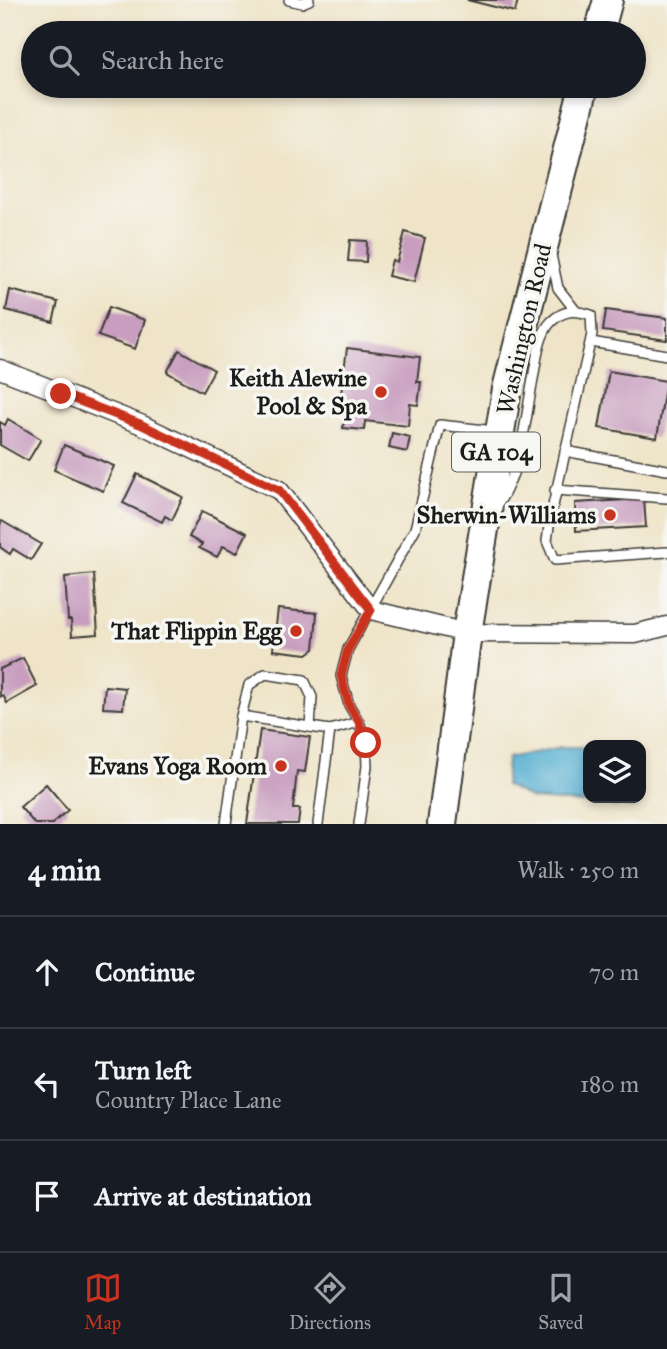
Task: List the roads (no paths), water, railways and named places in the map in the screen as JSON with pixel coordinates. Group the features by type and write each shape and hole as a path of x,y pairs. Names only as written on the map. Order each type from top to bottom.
{"main road":[{"path":"602,21 608,0"},
{"name":"Washington Road","path":"442,824 467,633 507,389 581,98"}],"street":[{"path":"0,369 140,424 279,490 371,610 467,633 635,634 667,625"}],"lane":[{"path":"289,0 302,3 309,0"},
{"path":"547,233 558,288 575,310"},
{"path":"484,526 507,491 519,456 545,331 551,322 565,312 575,310 591,315 590,342 555,490 547,541 555,560 667,552"},
{"path":"590,342 667,355"},
{"path":"359,824 367,766 366,743 359,722 349,705 341,676 348,649 415,529 440,425 500,432"},
{"path":"565,451 667,470"},
{"path":"555,490 667,498"},
{"path":"226,824 241,716 249,685 265,674 304,680 312,697 310,727"},
{"path":"241,716 330,730 359,722"},
{"path":"318,824 330,730"}],"water":[{"path":"562,747 583,747 583,803 532,799 505,785 507,758"},
{"path":"583,803 636,803 634,807"}],"place":[{"name":"Keith Alewine Pool & Spa","path":"381,392"},
{"name":"Sherwin-Williams","path":"610,515"},
{"name":"That Flippin Egg","path":"296,631"},
{"name":"Evans Yoga Room","path":"281,766"}]}
